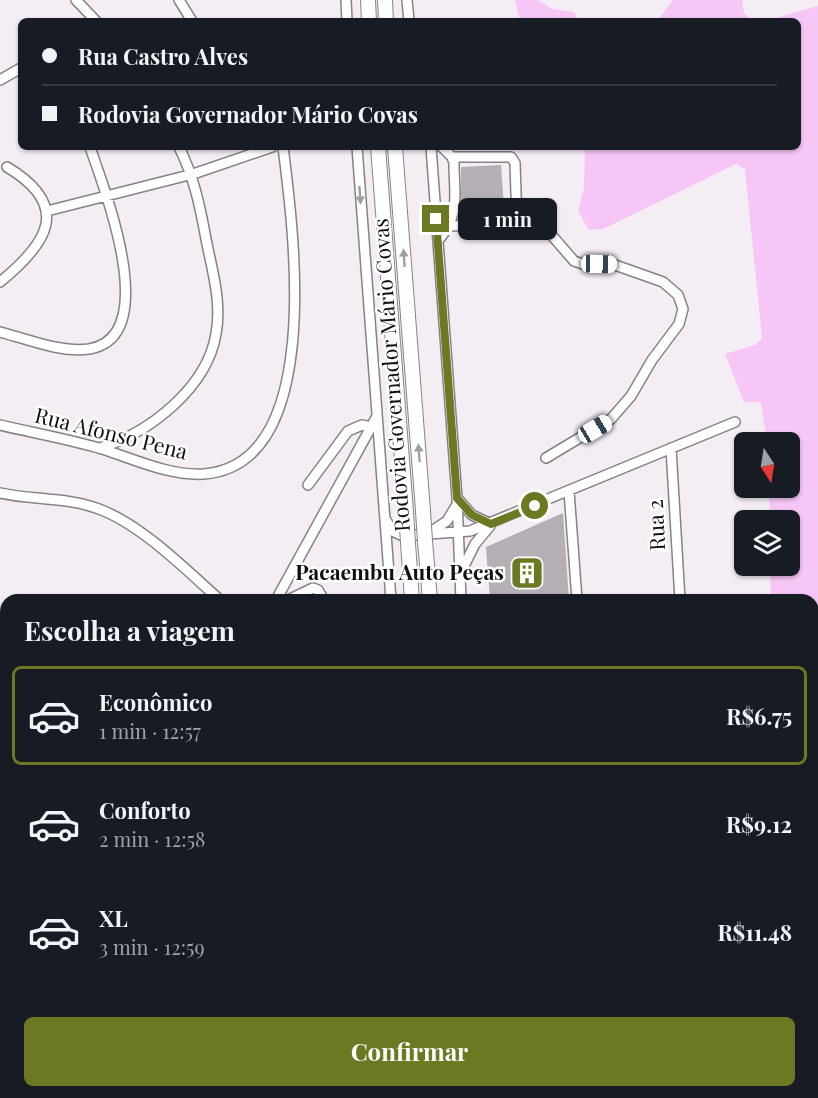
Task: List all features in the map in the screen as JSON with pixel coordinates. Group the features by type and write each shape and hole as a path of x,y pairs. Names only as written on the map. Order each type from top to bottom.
{"highway":[{"path":"368,0 369,18"},
{"path":"385,0 386,18"},
{"name":"Rodovia Governador Mário Covas","path":"378,150 412,594"},
{"name":"Rodovia Governador Mário Covas","path":"395,150 430,594"}],"street":[{"path":"76,0 93,18"},
{"path":"179,0 190,18"},
{"path":"346,0 347,18"},
{"path":"407,0 409,18"},
{"path":"0,80 18,71"},
{"path":"0,332 77,350 102,345 111,338 121,323 126,307 127,284 106,194 91,150"},
{"path":"100,448 134,434 156,421 177,402 198,375 216,336 217,292 193,174 181,150"},
{"path":"47,211 106,194 193,174 263,150"},
{"name":"Rua Afonso Pena","path":"0,425 100,448 144,464 202,474 223,471 252,453 279,409 287,380 295,276 283,150"},
{"path":"357,150 374,422 390,594"},
{"path":"431,150 457,498 461,594"},
{"path":"438,240 450,226 454,209 452,157 445,150"},
{"path":"452,157 511,157 515,163 517,223"},
{"path":"0,282 24,262 40,241 47,211 35,189 7,167"},
{"path":"450,226 517,223 548,231 574,261 583,264 615,265 663,282 678,295 683,309 679,324 652,360 631,396 611,419 546,458"},
{"path":"308,485 348,431 374,422"},
{"path":"279,594 374,422"},
{"path":"382,506 388,524 396,534 426,538 459,534 491,524 735,422"},
{"name":"Rua 2","path":"671,448 680,594"},
{"path":"569,491 577,594"},
{"path":"0,493 76,503 115,516 213,594"},
{"path":"457,498 472,515 491,524"},
{"path":"426,538 451,517 457,498"},
{"path":"460,573 475,544 491,524"},
{"path":"301,594 314,588 320,594"}],"shaded area":[{"path":"515,0 538,0 552,9 574,12 577,18 519,18"},
{"path":"673,0 742,0 744,13 750,18 659,18"},
{"path":"818,6 818,594 771,594 770,576 800,576 800,510 770,510 769,498 800,498 800,432 766,432 761,402 744,402 725,354 755,345 762,338 745,169 736,164 603,229 589,230 578,211 584,188 585,150 801,150 801,18 776,18"}],"building":[{"path":"501,165 504,207 461,209 461,167"},
{"name":"Pacaembu Auto Peças","path":"563,513 569,594 490,594 486,547"}],"place":[{"name":"Pacaembu Auto Peças","path":"527,573"}],"route":[{"path":"436,219 457,498 472,515 491,524 535,506"}]}
